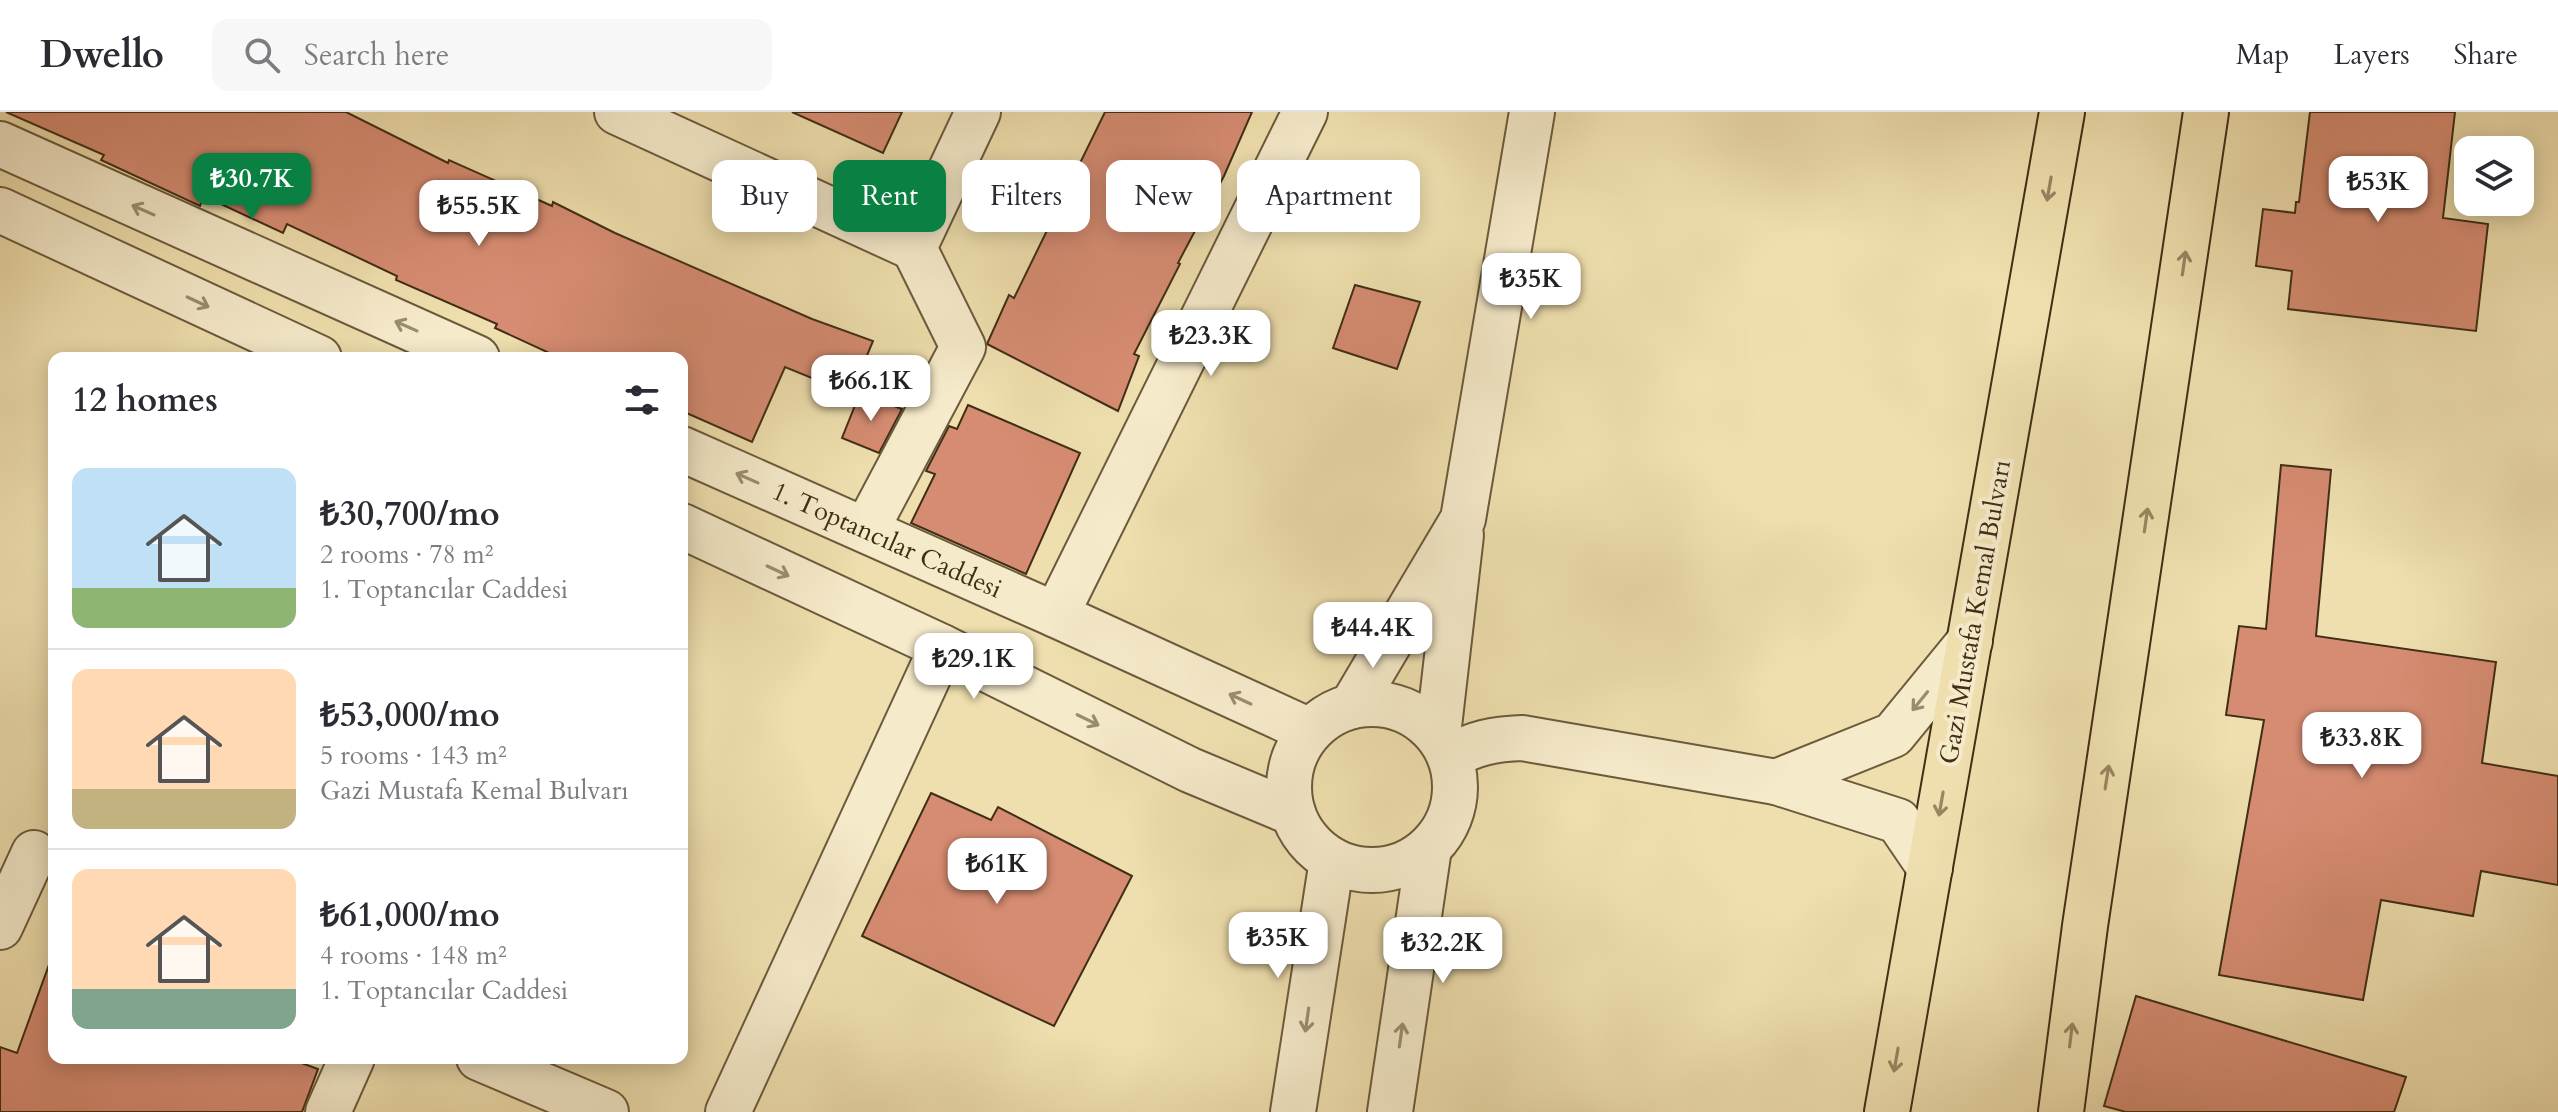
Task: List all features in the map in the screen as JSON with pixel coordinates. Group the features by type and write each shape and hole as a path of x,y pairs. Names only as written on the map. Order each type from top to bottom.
{"highway":[{"name":"Gazi Mustafa Kemal Bulvarı","path":"1887,1112 2062,112"},
{"path":"2061,1112 2085,926 2206,112"}],"street":[{"path":"617,112 914,248 963,347 866,530"},
{"path":"914,248 978,112"},
{"path":"1056,615 1305,112"},
{"path":"1444,746 1463,519 1532,112"},
{"path":"0,144 464,352"},
{"path":"0,210 306,352"},
{"name":"1. Toptancılar Caddesi","path":"688,452 1310,731"},
{"path":"1352,706 1463,519"},
{"path":"688,529 942,647 1190,770 1293,813"},
{"path":"1776,782 1893,735 1970,641"},
{"path":"728,1112 942,647"},
{"path":"1375,704 1399,708 1421,719 1444,746 1456,781 1454,805 1445,829 1429,848 1412,860 1382,869 1351,867 1332,860 1315,847 1293,813 1289,791 1291,770 1298,749 1310,731 1329,715 1352,706 1375,704"},
{"path":"1444,746 1522,738 1776,782 1898,821 1930,868"},
{"path":"1390,1112 1429,848"},
{"path":"0,927 29,850"},
{"path":"1293,1112 1332,860"},
{"path":"328,1112 349,1064"},
{"path":"493,1064 606,1112"}],"building":[{"path":"6,112 346,112 448,163 449,160 552,206 553,202 615,233 812,319 873,341 851,394 785,367 752,442 688,414 688,352 547,352 495,328 497,324 396,280 397,276 287,224 283,233 204,196 200,206 101,160 104,155"},
{"path":"792,112 902,112 883,153"},
{"path":"1105,112 1252,112 1221,182 1221,160 1106,160 1106,232 1194,232 1134,354 1139,356 1118,411 987,344 1009,295 1014,298 1046,232 1090,232 1090,160 1082,160"},
{"path":"2310,112 2455,112 2443,218 2488,224 2476,331 2288,309 2292,271 2256,266 2263,209 2295,213 2296,202 2299,202"},
{"path":"1355,285 1420,302 1397,369 1333,348"},
{"path":"860,393 902,409 879,453 842,438"},
{"path":"968,405 1080,453 1026,574 911,523 935,474 926,471 949,426 957,429"},
{"path":"2281,465 2331,470 2316,636 2496,662 2482,763 2558,776 2558,885 2481,871 2473,916 2381,900 2363,1000 2219,975 2264,720 2226,715 2239,626 2266,629"},
{"path":"931,793 991,820 998,807 1132,876 1054,1026 862,936"},
{"path":"48,968 48,1064 304,1064 318,1069 302,1112 0,1112 0,1047 17,1053"},
{"path":"2136,996 2406,1077 2394,1112 2126,1112 2104,1106"}]}
